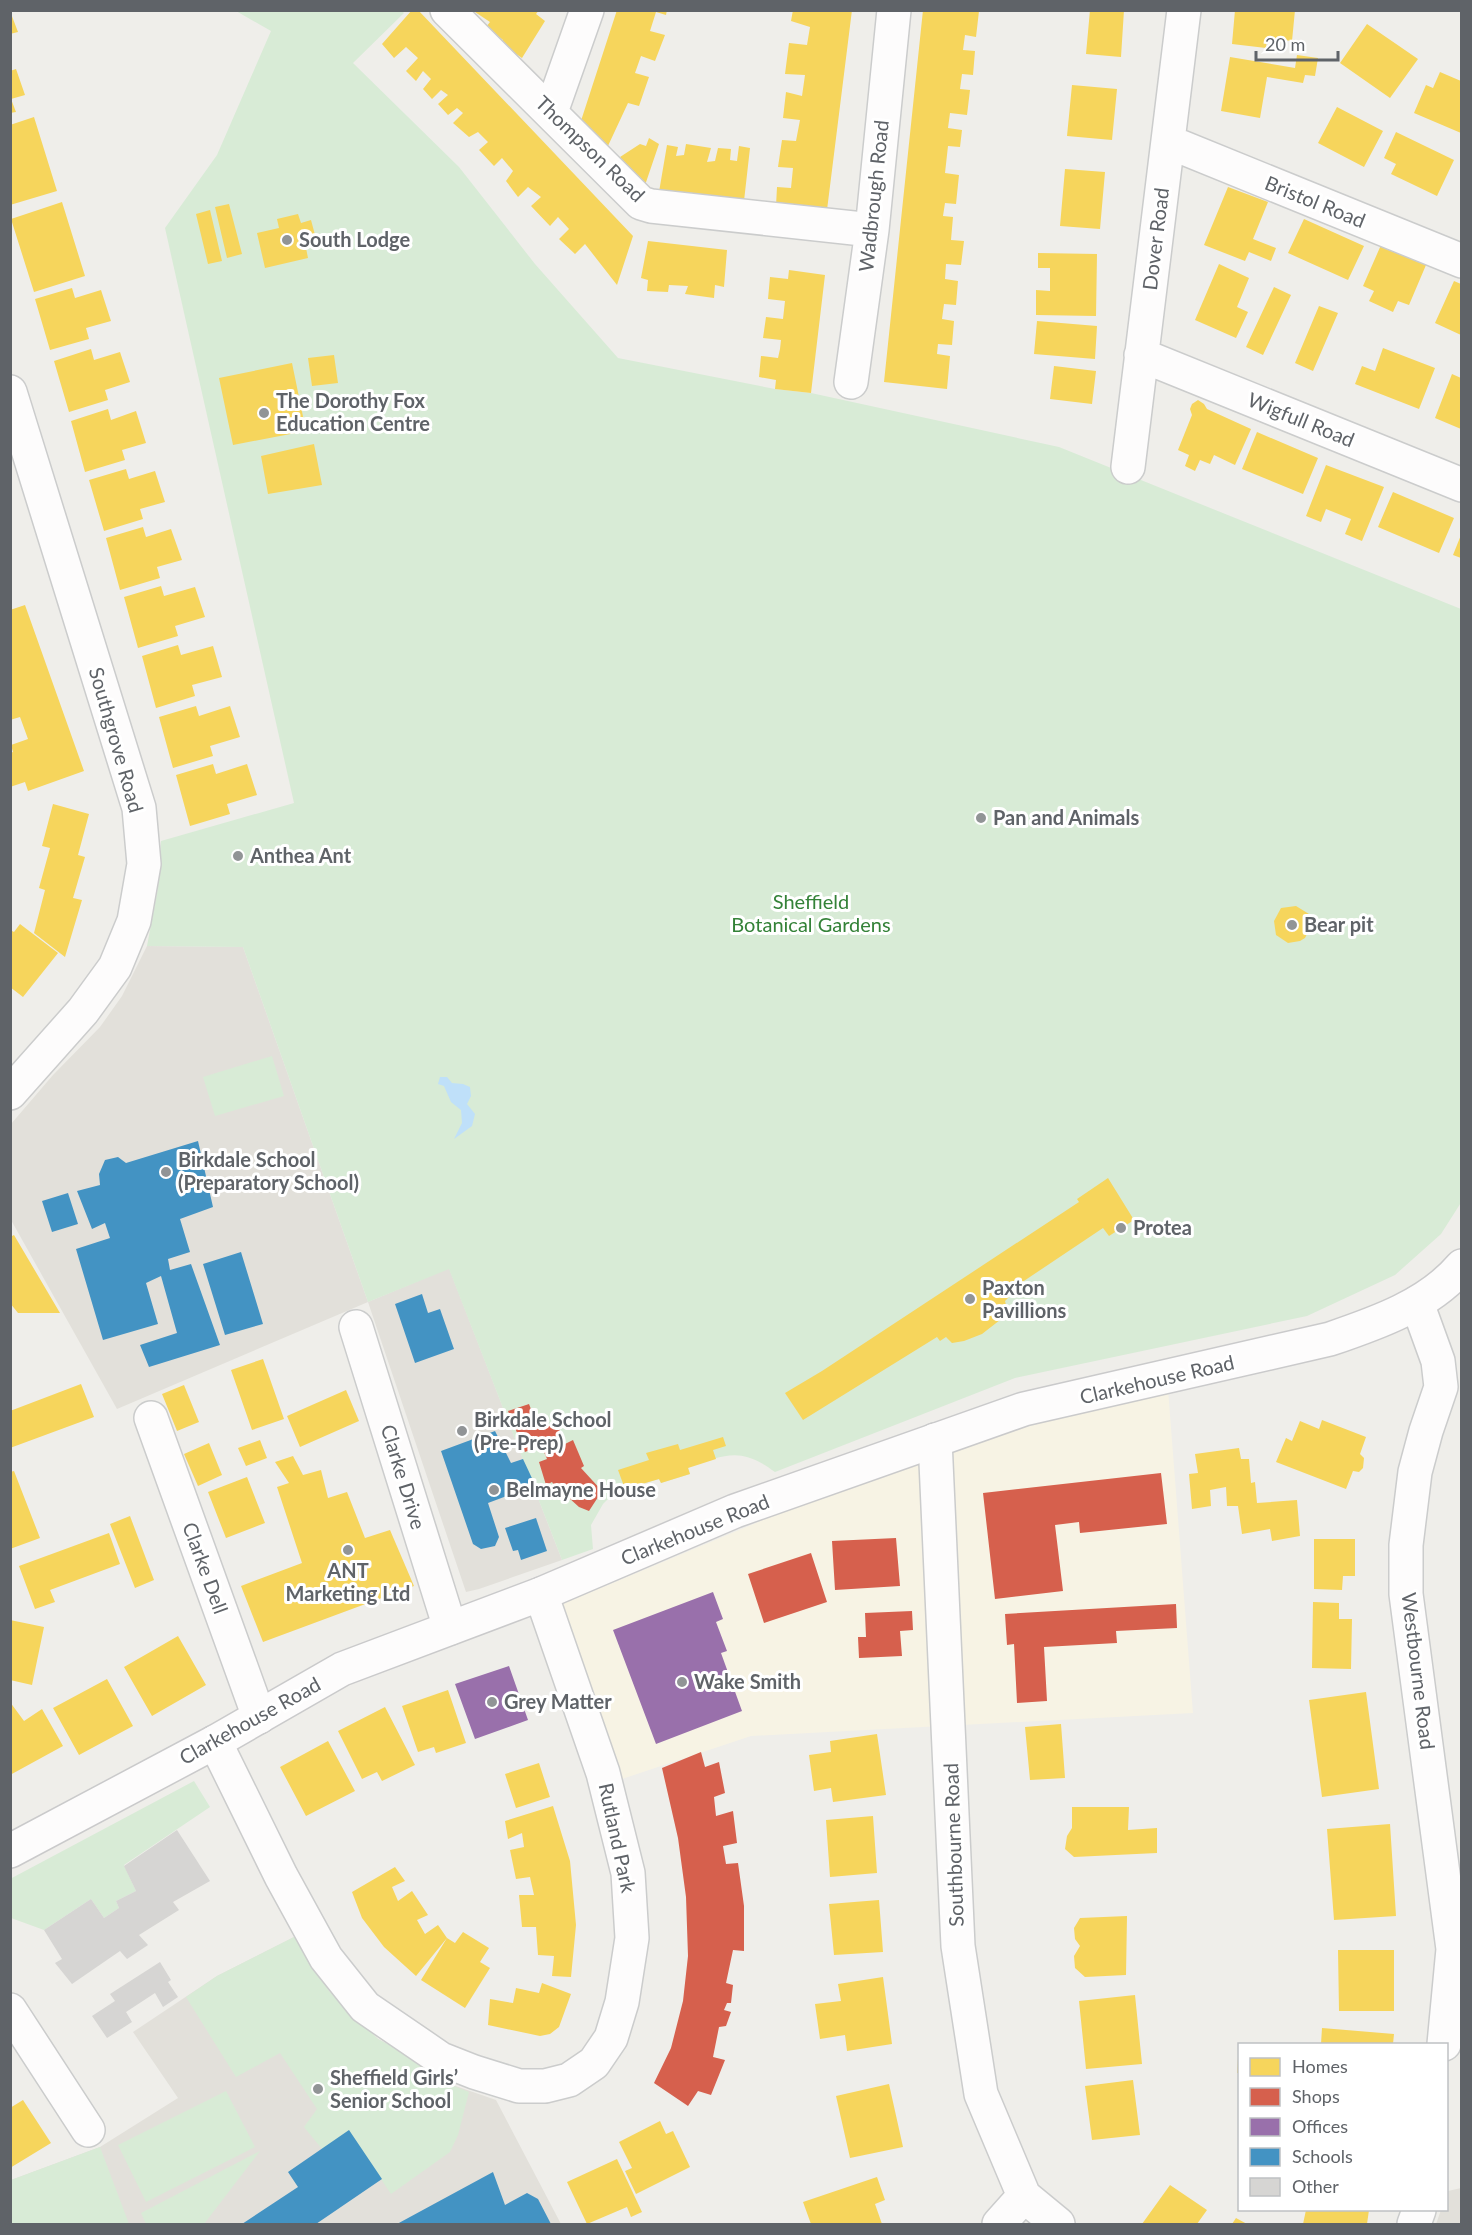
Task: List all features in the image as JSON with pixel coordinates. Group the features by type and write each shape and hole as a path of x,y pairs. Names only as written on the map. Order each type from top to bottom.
{"street":[{"name":"Thompson Road","path":"447,10 641,203 651,206 872,230"},
{"path":"551,112 587,10"},
{"name":"Wadbrough Road","path":"851,382 872,230 894,10"},
{"name":"Dover Road","path":"1128,466 1184,10"},
{"name":"Bristol Road","path":"1169,142 1461,261"},
{"name":"Wigfull Road","path":"1141,355 1461,485"},
{"name":"Southgrove Road","path":"10,392 22,471 139,808 144,864 134,921 115,967 83,1011 10,1093"},
{"name":"Clarkehouse Road","path":"10,1851 215,1742 342,1669 541,1594 735,1511 1024,1409 1330,1340 1376,1323 1417,1303 1454,1275 1461,1266"},
{"name":"Westbourne Road","path":"1417,1303 1438,1361 1441,1387 1415,1472 1406,1554 1407,1594 1453,1950 1444,2043"},
{"name":"Clarke Drive","path":"356,1327 450,1628"},
{"name":"Clarke Dell","path":"151,1418 259,1717"},
{"name":"Southbourne Road","path":"935,1440 958,1946 981,2094 1024,2196 1058,2224"},
{"name":"Rutland Park","path":"215,1742 281,1876 326,1958 365,2007 441,2059 474,2072 519,2086 545,2086 569,2080 594,2063 611,2038 622,2002 632,1927 628,1873 603,1773 541,1594"},
{"path":"10,2010 88,2130"},
{"path":"999,2224 1024,2196"}],"shaded area":[{"name":"Birkdale School (Preparatory School)","path":"147,946 243,947 368,1302 117,1409 11,1220 11,1124 53,1075 100,1027 122,996"},
{"name":"Birkdale School (Pre-Prep)","path":"449,1268 562,1560 466,1592 368,1302"},
{"path":"1168,1389 1193,1713 751,1736 604,1785 534,1616 911,1458"},
{"name":"Sheffield Girls’ Senior School","path":"294,1937 329,1991 378,2039 406,2054 441,2081 496,2100 561,2224 11,2224 11,2180 100,2147 178,2098 133,2032 217,1976"},
{"path":"1461,2188 1461,2224 1436,2224 1441,2211 1448,2211 1448,2191"}],"green space":[{"name":"Sheffield Botanical Gardens","path":"236,11 402,11 404,13 353,63 459,167 535,264 618,358 775,389 811,393 1059,447 1461,609 1462,1201 1441,1234 1395,1275 1307,1316 1015,1378 775,1472 752,1459 733,1455 723,1456 688,1467 690,1474 661,1483 659,1479 625,1489 611,1496 603,1504 591,1525 593,1549 562,1560 449,1269 368,1302 243,947 147,946 158,888 161,841 294,803 165,228 217,155 271,31"},
{"path":"272,1056 284,1096 215,1116 203,1077"},
{"path":"194,1781 210,1807 124,1865 136,1891 116,1901 119,1908 104,1918 91,1899 44,1930 11,1918 10,1879"},
{"path":"294,1937 329,1991 378,2039 406,2054 441,2081 469,2092 458,2135 450,2152 391,2194 349,2131 322,2149 304,2127 317,2109 280,2053 236,2077 186,1997 217,1976"},
{"path":"226,2091 255,2147 146,2202 118,2145"},
{"path":"100,2147 129,2224 11,2224 11,2180"},
{"path":"260,2151 204,2224 146,2224 141,2213"}],"water":[{"path":"440,1077 447,1077 452,1083 470,1087 471,1096 467,1104 475,1114 472,1126 454,1139 462,1123 461,1110 451,1102 444,1086 438,1084"}],"building: Homes":[{"path":"412,10 418,10 633,236 617,285 585,244 575,254 559,239 569,229 558,217 550,226 531,206 541,197 528,187 518,197 506,181 513,171 502,158 494,166 479,150 488,142 478,132 469,137 453,123 463,113 457,108 448,115 438,104 448,95 441,90 432,99 423,89 431,79 423,71 416,81 406,71 418,58 406,47 394,58 382,44"},
{"path":"472,10 539,10 536,14 545,21 522,58 500,43 503,40 486,27 490,22"},
{"path":"617,10 667,10 666,15 656,12 650,31 665,35 655,61 641,56 635,73 649,77 639,106 628,103 607,148 578,130"},
{"path":"793,10 852,10 827,210 776,206 777,187 791,188 793,168 778,167 782,140 796,141 800,120 783,118 786,92 802,96 805,75 785,74 789,43 807,45 810,27 791,21"},
{"path":"923,10 979,11 976,37 965,35 963,50 975,51 973,75 962,74 960,89 970,90 967,115 950,113 948,128 962,130 960,147 948,146 945,173 959,175 956,204 945,203 943,216 953,217 951,240 964,241 961,265 946,264 945,279 958,281 956,305 944,304 942,319 954,321 952,345 938,344 937,354 950,356 947,389 884,382"},
{"path":"1090,10 1124,10 1121,57 1086,54"},
{"path":"1235,10 1295,10 1292,41 1267,38 1266,48 1232,44"},
{"path":"10,11 18,32 10,34"},
{"path":"1367,24 1418,59 1390,98 1340,63"},
{"path":"1297,55 1318,58 1315,76 1305,75 1303,83 1267,77 1260,118 1221,111 1230,57 1295,68"},
{"path":"16,69 25,95 11,99 16,112 10,113 10,71"},
{"path":"1440,72 1461,81 1461,133 1414,113 1426,85 1433,88"},
{"path":"1072,85 1117,89 1112,140 1067,136"},
{"path":"1337,107 1383,131 1364,167 1318,143"},
{"path":"34,117 57,191 10,205 10,125"},
{"path":"1396,132 1454,160 1437,196 1391,174 1396,164 1384,158"},
{"path":"649,138 659,144 642,194 620,157 640,144 646,146"},
{"path":"686,144 711,148 707,162 715,161 718,148 731,149 730,160 737,161 739,146 750,148 744,201 659,192 667,145 678,147 676,156 684,155"},
{"path":"1065,169 1105,172 1100,229 1060,226"},
{"path":"1228,187 1268,202 1253,239 1276,248 1271,261 1249,252 1245,261 1204,245"},
{"path":"62,202 85,276 34,292 11,219"},
{"path":"229,204 242,254 227,258 215,207"},
{"path":"210,210 222,261 208,264 196,214"},
{"name":"South Lodge","path":"298,214 301,223 311,220 318,246 306,248 308,258 265,268 257,233 279,228 277,219"},
{"path":"1304,219 1364,246 1348,280 1288,253"},
{"path":"648,241 727,250 724,287 715,285 714,298 685,294 688,286 669,285 668,292 647,291 648,280 641,278"},
{"path":"1381,245 1426,265 1409,305 1398,301 1393,312 1369,301 1374,291 1363,286"},
{"path":"1038,253 1097,254 1096,316 1036,315 1036,290 1050,291 1050,268 1038,268"},
{"path":"1219,264 1249,278 1237,307 1248,312 1236,338 1195,320"},
{"path":"789,270 825,275 811,393 775,389 776,380 759,377 761,356 778,358 781,340 763,338 766,317 783,319 785,301 768,299 770,277 788,279"},
{"path":"1454,281 1461,284 1461,335 1435,323"},
{"path":"1274,287 1291,295 1263,355 1246,347"},
{"path":"72,288 75,298 101,290 111,321 86,328 89,339 50,350 35,299"},
{"path":"1319,306 1338,313 1313,371 1295,363"},
{"path":"1037,321 1097,326 1095,359 1034,354"},
{"path":"1383,348 1435,368 1419,409 1355,384 1362,366 1375,371"},
{"path":"91,349 94,360 120,352 130,382 105,390 108,400 69,412 54,361"},
{"path":"334,355 338,383 312,386 308,358"},
{"name":"The Dorothy Fox Education Centre","path":"292,363 306,431 233,445 219,378"},
{"path":"1054,366 1096,371 1092,404 1050,399"},
{"path":"1452,374 1461,378 1461,429 1435,418"},
{"path":"1198,400 1207,409 1251,429 1235,465 1214,455 1210,464 1200,460 1195,471 1185,466 1189,455 1178,450 1192,415 1190,409 1192,404"},
{"path":"108,409 111,420 136,411 146,443 122,450 125,460 85,472 71,421"},
{"path":"1257,432 1318,458 1303,494 1242,469"},
{"path":"314,444 322,485 268,494 261,456"},
{"path":"1326,465 1384,487 1362,541 1345,534 1351,519 1326,509 1321,522 1306,516"},
{"path":"126,469 129,479 155,471 165,502 140,509 143,519 104,531 89,480"},
{"path":"1393,492 1454,518 1439,553 1378,527"},
{"path":"143,527 146,537 171,529 182,560 157,567 160,578 120,590 106,538"},
{"path":"1461,535 1461,558 1453,555"},
{"path":"161,586 164,596 195,587 205,617 175,626 178,636 138,648 124,597"},
{"path":"25,605 84,771 28,791 25,782 10,787 10,753 13,752 11,745 28,739 20,717 10,720 10,610"},
{"path":"178,645 181,655 213,646 222,677 192,685 195,696 156,708 142,656"},
{"path":"196,706 199,716 230,706 240,737 210,746 213,756 173,768 159,717"},
{"path":"213,764 216,774 247,764 257,795 227,804 230,814 190,826 176,775"},
{"path":"53,804 89,814 78,855 85,857 73,898 82,900 65,957 34,933 45,890 39,888 50,848 42,846"},
{"name":"Bear pit","path":"1296,906 1309,914 1310,928 1305,938 1288,943 1276,935 1274,921 1281,908"},
{"path":"20,924 58,953 23,997 10,987 10,930 14,932"},
{"name":"Paxton Pavillions","path":"1108,1178 1134,1220 1109,1236 1103,1228 1009,1291 1010,1296 1005,1301 1007,1309 1000,1320 982,1334 952,1343 946,1337 940,1341 937,1337 803,1420 785,1393 1079,1202 1077,1199"},
{"path":"14,1235 60,1313 18,1313 10,1303 10,1237"},
{"path":"263,1359 284,1419 252,1430 231,1370"},
{"path":"81,1384 94,1417 10,1448 10,1411"},
{"path":"184,1385 199,1422 177,1431 162,1394"},
{"path":"346,1390 359,1421 300,1447 287,1416"},
{"path":"1322,1420 1366,1437 1360,1454 1364,1458 1363,1468 1359,1472 1353,1471 1346,1489 1276,1462 1286,1438 1292,1441 1300,1421 1319,1429"},
{"path":"723,1437 726,1446 713,1450 716,1459 688,1468 690,1474 661,1483 659,1479 625,1489 618,1470 649,1460 646,1453 678,1444 680,1450"},
{"path":"260,1440 267,1458 246,1466 238,1448"},
{"path":"209,1443 222,1475 198,1486 184,1454"},
{"path":"1239,1448 1241,1459 1249,1459 1251,1483 1255,1482 1257,1503 1297,1500 1300,1536 1272,1541 1270,1529 1242,1534 1238,1506 1227,1506 1226,1487 1210,1490 1211,1506 1192,1509 1189,1474 1198,1473 1195,1454"},
{"name":"ANT Marketing Ltd","path":"293,1456 303,1475 321,1470 328,1498 347,1492 365,1538 390,1530 414,1586 263,1642 241,1586 302,1563 277,1487 289,1483 275,1462"},
{"path":"14,1471 40,1538 10,1549 10,1472"},
{"path":"247,1477 265,1523 226,1538 208,1492"},
{"path":"130,1516 154,1580 135,1588 110,1524"},
{"path":"109,1533 120,1564 50,1590 55,1602 35,1609 19,1566"},
{"path":"1314,1539 1355,1539 1355,1576 1343,1576 1342,1590 1314,1589"},
{"path":"1313,1602 1339,1603 1339,1619 1352,1619 1351,1669 1312,1668"},
{"path":"10,1620 44,1627 32,1685 10,1680"},
{"path":"178,1636 206,1685 152,1716 124,1667"},
{"path":"107,1679 133,1726 79,1755 53,1708"},
{"path":"448,1690 466,1743 436,1753 434,1747 418,1752 402,1706"},
{"path":"1366,1692 1379,1789 1322,1797 1309,1700"},
{"path":"10,1702 24,1721 42,1709 63,1746 10,1775"},
{"path":"385,1707 415,1765 382,1781 377,1772 362,1779 338,1731"},
{"path":"1061,1724 1065,1778 1030,1780 1025,1727"},
{"path":"877,1734 886,1795 833,1802 831,1788 814,1791 809,1755 831,1752 830,1741"},
{"path":"328,1741 355,1791 306,1816 280,1767"},
{"path":"539,1763 550,1797 516,1808 505,1774"},
{"path":"553,1806 570,1861 576,1925 571,1977 552,1976 554,1956 538,1955 536,1927 522,1927 519,1895 534,1895 530,1877 516,1879 510,1850 524,1847 522,1833 508,1839 505,1821"},
{"path":"1072,1807 1129,1807 1128,1830 1157,1828 1157,1853 1074,1857 1065,1849 1067,1836 1072,1828"},
{"path":"873,1816 877,1873 830,1877 826,1820"},
{"path":"1390,1824 1396,1916 1334,1920 1327,1829"},
{"path":"395,1867 405,1881 392,1887 398,1901 412,1891 428,1915 417,1920 425,1934 438,1925 447,1938 416,1976 384,1947 362,1918 352,1892"},
{"path":"879,1900 883,1952 834,1955 829,1904"},
{"path":"1127,1916 1126,1975 1085,1977 1075,1968 1074,1956 1080,1946 1075,1939 1074,1928 1080,1918"},
{"path":"463,1932 489,1948 480,1962 490,1968 465,2008 421,1980 447,1938 455,1943"},
{"path":"1338,1950 1394,1950 1394,2011 1339,2011"},
{"path":"883,1977 892,2044 847,2051 845,2035 820,2039 815,2004 841,2001 838,1984"},
{"path":"542,1983 571,1994 559,2027 550,2034 540,2036 488,2025 490,1999 513,2003 516,1988 539,1993"},
{"path":"1135,1995 1142,2064 1086,2069 1079,2001"},
{"path":"1322,2028 1394,2034 1393,2043 1321,2043"},
{"path":"1133,2080 1140,2135 1092,2140 1085,2086"},
{"path":"889,2084 903,2147 850,2158 836,2096"},
{"path":"23,2100 51,2143 10,2168 10,2108"},
{"path":"660,2121 666,2134 673,2131 690,2167 636,2194 625,2171 632,2168 619,2142"},
{"path":"617,2159 642,2212 631,2217 627,2207 587,2224 567,2182"},
{"path":"877,2177 885,2200 875,2204 882,2224 811,2224 803,2202"},
{"path":"1170,2185 1207,2210 1197,2224 1142,2224"},
{"path":"1306,2211 1369,2211 1367,2224 1303,2224"},
{"path":"1236,2218 1247,2224 1232,2224"}],"building: Shops":[{"path":"529,1404 539,1430 557,1423 565,1444 573,1440 584,1466 581,1468 602,1491 589,1511 560,1494 552,1482 546,1485 539,1462 547,1459 541,1445 525,1452 508,1411"},
{"path":"1161,1473 1167,1524 1080,1533 1079,1522 1055,1525 1063,1591 995,1599 983,1493"},
{"path":"896,1538 900,1586 835,1590 832,1541"},
{"path":"811,1553 827,1602 764,1623 748,1574"},
{"path":"1176,1604 1177,1628 1116,1631 1117,1643 1044,1647 1047,1701 1017,1703 1014,1644 1007,1645 1005,1614"},
{"path":"912,1611 913,1630 900,1631 902,1656 859,1658 858,1637 866,1637 865,1613"},
{"path":"701,1752 705,1767 719,1762 725,1793 714,1797 716,1816 733,1811 737,1843 723,1846 726,1864 738,1863 744,1906 744,1951 733,1950 726,1983 733,1985 731,2003 727,2003 724,2010 731,2012 726,2026 719,2027 713,2057 725,2060 711,2095 698,2091 688,2106 654,2083 671,2048 683,2001 688,1956 686,1897 678,1838 662,1768"}],"building: Offices":[{"name":"Wake Smith","path":"713,1592 723,1619 716,1622 727,1651 721,1653 742,1711 656,1744 613,1630"},
{"name":"Grey Matter","path":"509,1666 528,1720 475,1739 455,1684"}],"building: Schools":[{"path":"198,1141 213,1207 180,1219 190,1252 168,1259 170,1270 191,1264 220,1345 149,1367 140,1345 177,1333 161,1276 146,1283 158,1324 103,1340 76,1249 110,1238 105,1223 92,1229 77,1191 100,1185 99,1174 105,1160 118,1157 126,1163"},
{"path":"68,1193 78,1224 52,1232 42,1201"},
{"path":"241,1252 263,1324 225,1335 203,1264"},
{"path":"422,1294 428,1313 440,1309 454,1349 415,1363 395,1304"},
{"name":"Belmayne House","path":"495,1431 511,1463 523,1459 537,1489 522,1496 520,1491 488,1503 499,1537 495,1546 481,1549 473,1544 441,1451"},
{"path":"536,1518 547,1551 521,1560 518,1550 513,1551 505,1528"},
{"path":"349,2130 382,2179 316,2224 242,2224 298,2187 288,2172"},
{"path":"493,2172 505,2205 527,2193 538,2199 551,2224 397,2224"}],"building: Other":[{"path":"177,1830 210,1881 173,1902 179,1910 139,1935 148,1945 127,1959 120,1951 72,1984 55,1963 62,1959 44,1930 91,1899 104,1918 119,1908 116,1901 136,1891 124,1866"},
{"path":"160,1962 171,1980 168,1982 178,1997 163,2007 155,1993 126,2012 132,2022 107,2038 92,2016 115,2001 110,1994"}],"place":[{"name":"South Lodge","path":"287,240"},
{"name":"The Dorothy Fox Education Centre","path":"264,413"},
{"name":"Pan and Animals","path":"981,818"},
{"name":"Anthea Ant","path":"238,856"},
{"name":"Bear pit","path":"1292,925"},
{"name":"Birkdale School (Preparatory School)","path":"166,1172"},
{"name":"Protea","path":"1121,1228"},
{"name":"Paxton Pavillions","path":"970,1299"},
{"name":"Birkdale School (Pre-Prep)","path":"462,1431"},
{"name":"Belmayne House","path":"494,1490"},
{"name":"ANT Marketing Ltd","path":"348,1550"},
{"name":"Wake Smith","path":"682,1682"},
{"name":"Grey Matter","path":"492,1702"},
{"name":"Sheffield Girls’ Senior School","path":"318,2089"}]}
